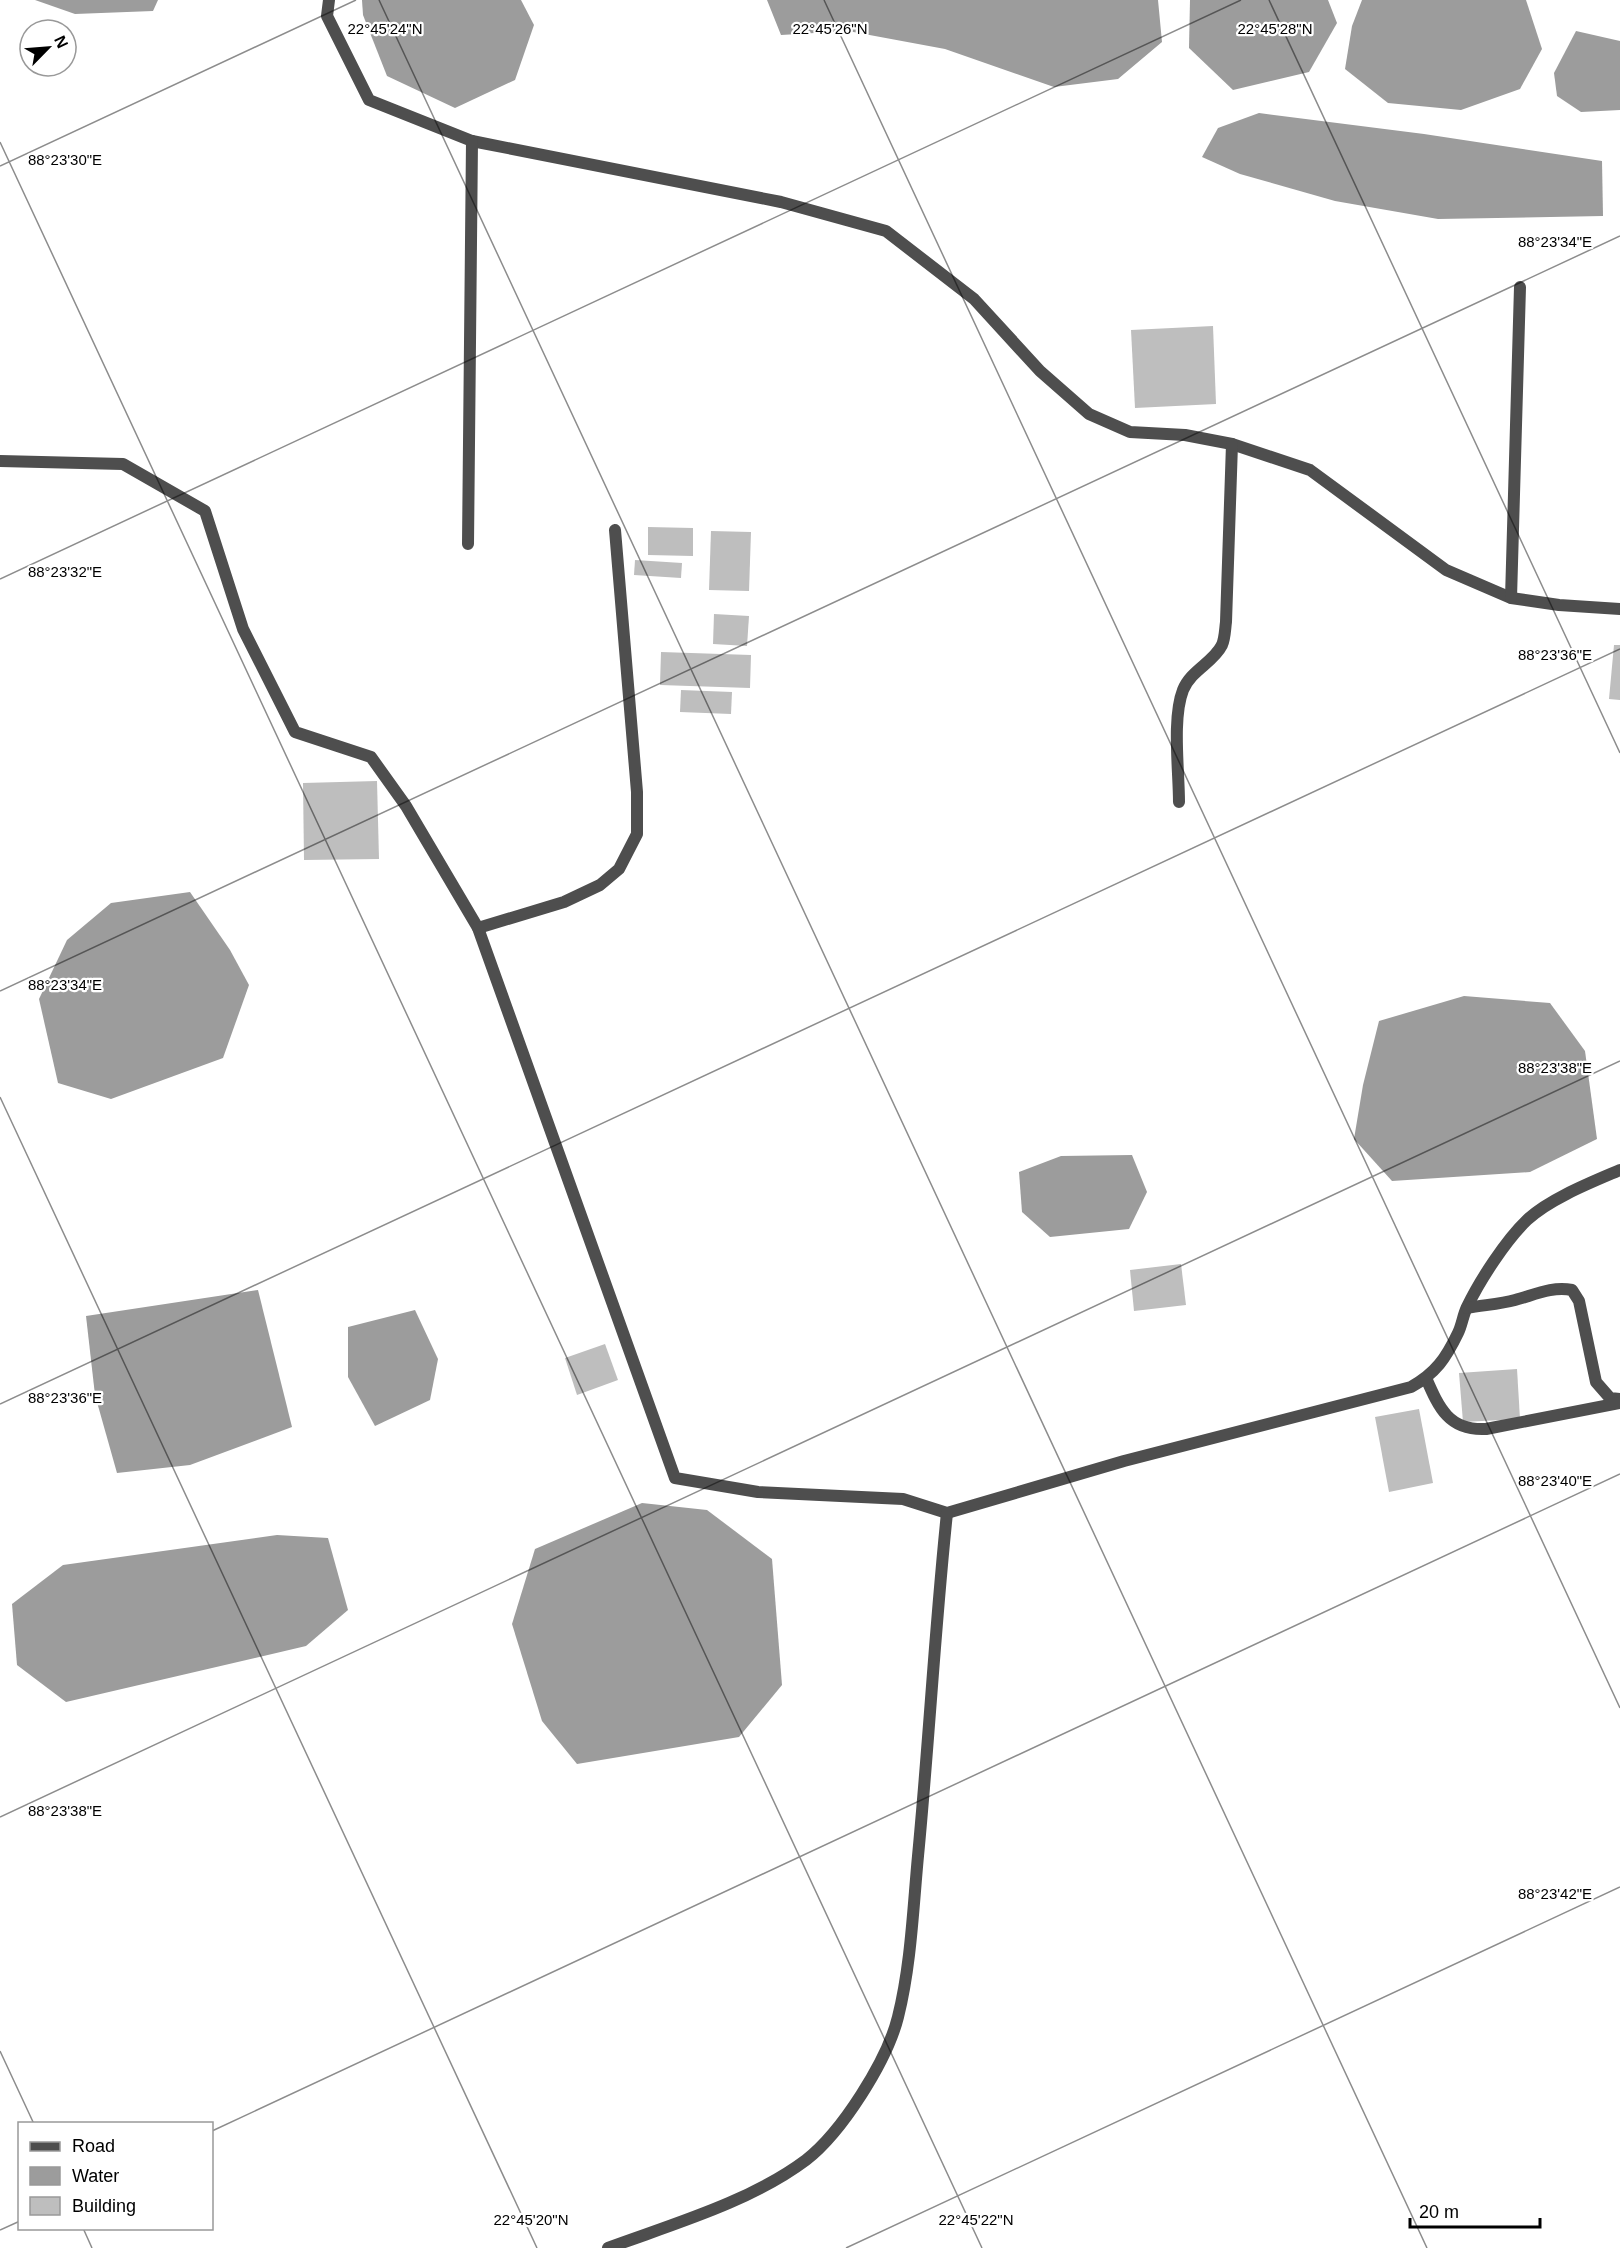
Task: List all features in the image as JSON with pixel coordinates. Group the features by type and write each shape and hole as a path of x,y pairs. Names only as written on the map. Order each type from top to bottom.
{"street":[{"path":"328,0 327,16 369,100 472,141 781,202 886,231 974,299 1040,371 1089,414 1130,432 1185,435 1232,444 1310,470 1446,570 1511,598 1559,605 1620,609"},
{"path":"468,544 472,141"},
{"path":"1511,598 1520,287"},
{"path":"1179,802 1178,713 1183,690 1193,674 1212,658 1222,644 1226,622 1232,444"},
{"path":"0,461 123,464 205,511 243,629 295,732 371,757 406,806 478,928 675,1478 758,1492 903,1499 947,1513 1124,1461 1411,1387 1440,1366 1458,1332 1467,1308 1497,1257 1527,1219 1568,1193 1620,1170"},
{"path":"478,928 564,902 600,885 619,868 637,834 637,792 615,530"},
{"path":"1467,1308 1513,1301 1562,1288 1572,1290 1579,1301 1596,1382 1610,1398 1620,1401"},
{"path":"1426,1378 1438,1406 1450,1420 1470,1430 1486,1429 1620,1401"},
{"path":"608,2248 690,2218 758,2189 807,2159 843,2121 880,2065 897,2019 907,1971 947,1513"}],"water":[{"path":"35,0 158,0 153,11 75,14"},
{"path":"362,0 521,0 534,25 515,80 455,108 387,76 363,15"},
{"path":"767,0 1158,0 1162,42 1118,79 1054,87 945,49 848,31 781,35"},
{"path":"1190,0 1328,0 1337,23 1309,72 1233,90 1189,48"},
{"path":"1362,0 1526,0 1542,49 1520,89 1461,110 1388,103 1345,69 1352,26"},
{"path":"1576,31 1620,41 1620,110 1581,112 1557,96 1554,73"},
{"path":"1259,113 1424,134 1602,161 1603,216 1438,219 1335,201 1240,174 1202,157 1218,128"},
{"path":"190,892 230,950 249,985 223,1058 111,1099 58,1083 39,999 67,940 111,903"},
{"path":"1464,996 1550,1003 1585,1051 1597,1139 1530,1172 1392,1181 1354,1139 1363,1085 1379,1021"},
{"path":"1132,1155 1147,1192 1129,1229 1050,1237 1022,1212 1019,1172 1061,1156"},
{"path":"258,1290 292,1427 190,1465 117,1473 95,1395 86,1316"},
{"path":"415,1310 438,1359 430,1400 375,1426 348,1377 348,1327"},
{"path":"642,1503 707,1510 772,1559 782,1685 739,1737 577,1764 542,1721 512,1624 535,1549"},
{"path":"277,1535 328,1538 348,1610 306,1646 66,1702 17,1665 12,1604 63,1565"}],"building":[{"path":"1213,326 1216,404 1135,408 1131,330"},
{"path":"648,527 693,528 693,556 648,555"},
{"path":"711,531 751,532 749,591 709,590"},
{"path":"635,560 682,563 681,578 634,575"},
{"path":"714,614 749,616 747,646 713,644"},
{"path":"1614,645 1620,645 1620,700 1609,699"},
{"path":"661,652 751,655 750,688 660,685"},
{"path":"681,690 732,692 731,714 680,712"},
{"path":"377,781 379,859 304,860 303,783"},
{"path":"1181,1264 1186,1305 1134,1311 1130,1270"},
{"path":"605,1344 618,1380 577,1395 565,1358"},
{"path":"1517,1369 1520,1419 1463,1422 1459,1373"},
{"path":"1419,1409 1433,1483 1389,1492 1375,1417"}]}
